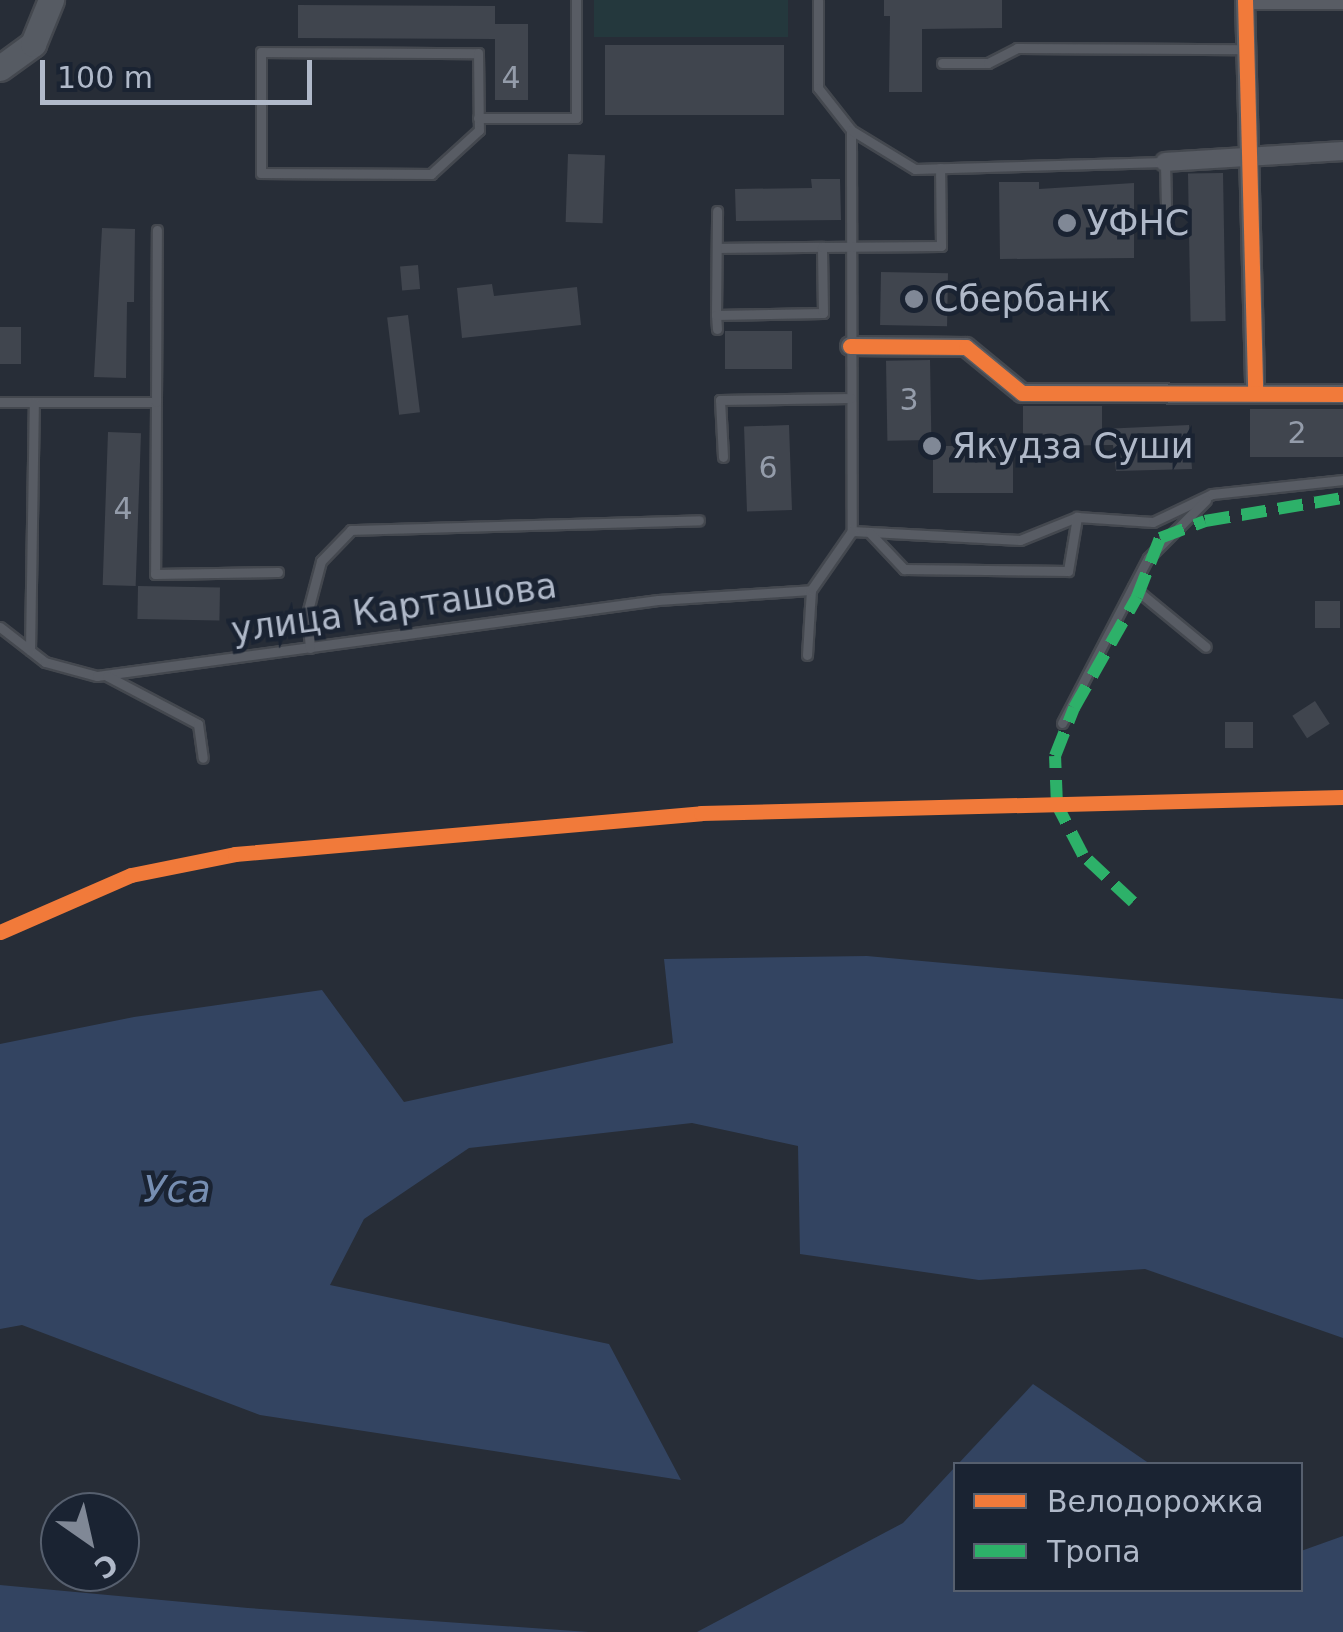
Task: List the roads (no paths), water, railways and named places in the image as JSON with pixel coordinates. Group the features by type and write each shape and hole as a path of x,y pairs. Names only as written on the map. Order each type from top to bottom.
{"main road":[{"path":"0,91 8,64 48,12 71,0"}],"street":[{"path":"1245,2 1255,393"},
{"path":"1165,162 1343,150"},
{"path":"850,346 966,347 1022,392 1343,394"}],"lane":[{"path":"478,118 576,118 576,0"},
{"path":"818,0 818,88 851,130 915,169 1165,162 1166,207"},
{"path":"1245,2 1342,4"},
{"path":"942,63 988,63 1017,48 1246,49"},
{"path":"261,52 478,53 478,118 479,130 431,174 261,173 261,52"},
{"path":"807,655 810,590 852,531 851,130"},
{"path":"718,248 941,246 940,168"},
{"path":"717,210 717,329"},
{"path":"157,230 155,574 278,572"},
{"path":"716,315 822,313 822,247"},
{"path":"722,457 720,400 851,398"},
{"path":"0,402 156,402"},
{"path":"30,650 34,402"},
{"path":"852,531 1020,540 1077,517 1152,522 1212,494 1343,480"},
{"path":"1062,724 1148,558 1212,494"},
{"path":"870,533 904,569 1068,571 1077,517"},
{"path":"310,648 307,614 321,560 351,530 699,520"},
{"path":"1134,587 1206,647"},
{"name":"улица Карташова","path":"0,627 45,662 104,675 658,600 810,590"},
{"path":"104,675 198,724 203,758"}],"water":[{"name":"Уса","path":"867,956 1343,999 1343,1338 1145,1269 979,1280 800,1254 798,1146 692,1123 469,1148 364,1219 330,1285 609,1344 681,1480 260,1415 22,1325 0,1329 0,1044 134,1017 322,990 404,1102 673,1043 664,959"},
{"path":"1033,1384 1147,1462 960,1462"},
{"path":"953,1469 953,1592 1303,1592 1303,1550 1343,1536 1343,1632 697,1632 903,1523"},
{"path":"0,1585 40,1589 40,1592 589,1632 0,1632"}],"place":[{"name":"УФНС","path":"1067,223"},
{"name":"Сбербанк","path":"914,299"},
{"name":"Якудза Суши","path":"932,446"}]}
